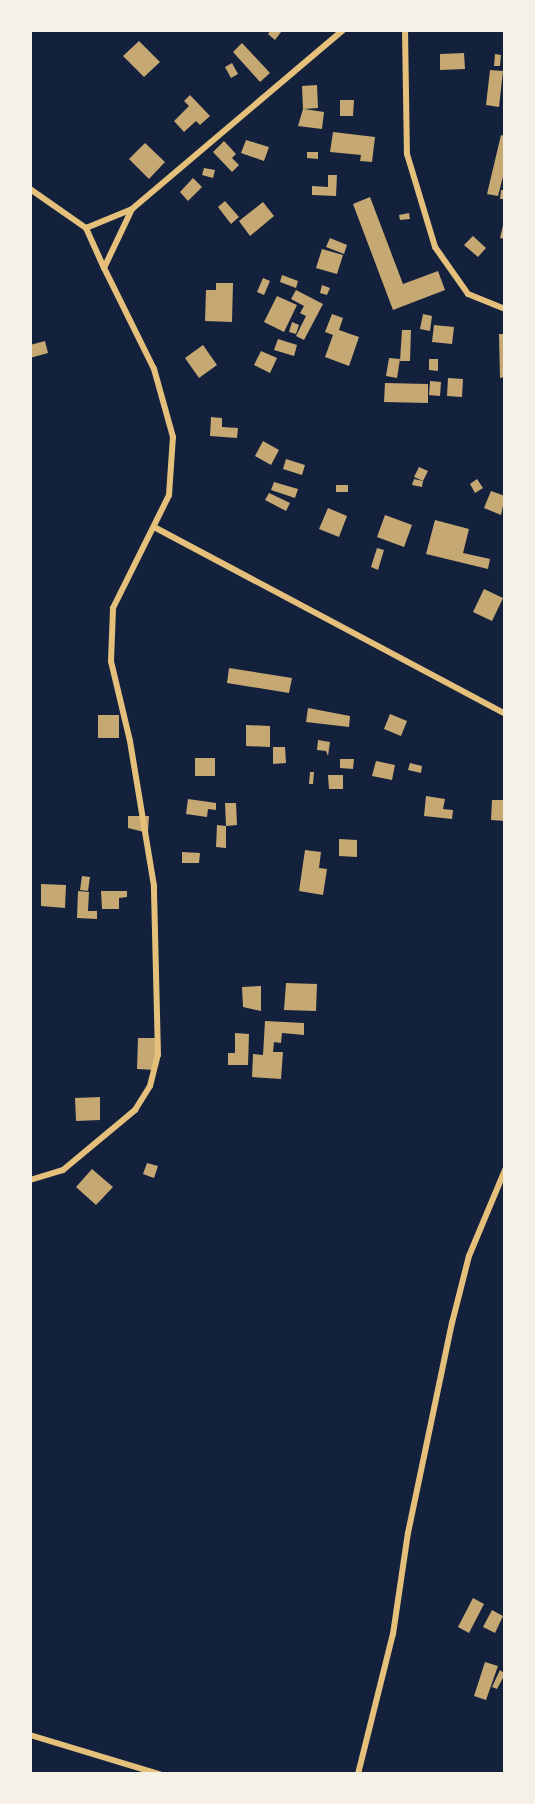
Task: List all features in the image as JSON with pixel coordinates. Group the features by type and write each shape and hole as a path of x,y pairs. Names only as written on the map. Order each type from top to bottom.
{"street":[{"path":"86,228 132,209 343,30"},
{"path":"405,30 407,154 435,247 468,294 505,309"},
{"path":"30,189 86,228 154,369 173,437 169,495 113,608 111,661 130,741 154,886 158,1054 150,1086 135,1110 63,1170 30,1180"},
{"path":"104,268 132,209"},
{"path":"154,526 505,714"},
{"path":"358,1774 393,1634 408,1533 452,1323 469,1256 505,1170"},
{"path":"30,1735 159,1774"}],"building":[{"path":"271,30 281,32 275,40 268,34"},
{"path":"139,41 160,62 144,77 123,56"},
{"path":"242,43 270,73 260,82 233,52"},
{"path":"464,53 465,69 440,70 440,54"},
{"path":"495,54 501,55 500,66 494,66"},
{"path":"232,63 238,74 231,78 225,67"},
{"path":"490,70 503,71 499,107 486,105"},
{"path":"317,85 318,108 304,109 324,112 322,129 298,126 303,109 302,86"},
{"path":"190,95 210,116 200,125 196,121 184,132 174,121 189,106 184,101"},
{"path":"340,100 354,100 353,116 340,116"},
{"path":"333,132 375,137 372,162 360,161 361,155 330,152"},
{"path":"501,135 505,136 505,169 498,196 487,194"},
{"path":"246,140 269,147 264,161 241,153"},
{"path":"224,141 236,154 232,158 239,165 232,172 213,152"},
{"path":"145,143 165,162 149,179 129,159"},
{"path":"307,152 318,152 318,159 307,158"},
{"path":"204,168 215,170 213,178 202,175"},
{"path":"328,175 337,175 336,196 312,195 312,186 328,187"},
{"path":"193,178 202,187 188,201 180,192"},
{"path":"501,190 505,190 505,199 500,199"},
{"path":"370,197 403,284 438,271 445,290 393,310 353,204"},
{"path":"225,201 239,217 231,224 218,207"},
{"path":"263,202 274,216 250,236 239,221"},
{"path":"409,213 410,219 400,220 399,215"},
{"path":"505,217 505,239 500,238"},
{"path":"473,236 486,248 478,257 464,245"},
{"path":"330,238 347,245 344,254 326,247"},
{"path":"322,249 343,255 337,274 316,268"},
{"path":"282,275 298,281 296,288 280,282"},
{"path":"263,278 270,281 264,295 257,292"},
{"path":"216,283 233,283 232,322 205,321 206,290 216,290"},
{"path":"322,285 330,288 327,295 320,293"},
{"path":"296,290 323,304 304,340 296,336 306,316 300,313 304,306 291,299"},
{"path":"277,296 297,305 284,332 264,322"},
{"path":"332,314 343,318 339,330 359,337 349,366 325,357 333,335 325,332"},
{"path":"423,314 432,316 430,331 420,329"},
{"path":"292,322 299,325 296,334 289,332"},
{"path":"434,325 454,327 452,344 432,342"},
{"path":"402,330 411,330 410,361 400,361"},
{"path":"499,334 505,334 505,377 500,378"},
{"path":"278,339 297,345 294,356 274,350"},
{"path":"45,341 48,353 30,358 30,345"},
{"path":"203,345 217,365 199,378 185,358"},
{"path":"261,351 277,358 270,373 254,365"},
{"path":"389,358 400,359 397,378 386,376"},
{"path":"429,359 438,359 438,371 429,370"},
{"path":"448,378 463,379 462,397 447,396"},
{"path":"430,381 441,382 440,396 429,395"},
{"path":"385,383 428,384 428,403 384,402"},
{"path":"211,417 222,418 222,427 238,428 237,438 210,436"},
{"path":"263,441 279,450 271,465 255,456"},
{"path":"286,459 305,465 302,475 283,469"},
{"path":"419,467 428,471 423,481 414,477"},
{"path":"414,479 423,481 422,487 412,485"},
{"path":"477,479 483,488 475,493 470,484"},
{"path":"274,482 298,489 295,498 271,490"},
{"path":"336,485 348,485 348,492 336,492"},
{"path":"491,491 505,496 501,515 484,508"},
{"path":"269,493 290,503 286,511 265,500"},
{"path":"328,508 347,516 339,537 319,529"},
{"path":"385,515 412,525 404,547 377,537"},
{"path":"435,520 469,529 463,553 490,559 488,569 426,554"},
{"path":"377,548 384,550 378,570 371,567"},
{"path":"484,589 503,598 492,621 473,612"},
{"path":"229,668 292,678 289,693 227,683"},
{"path":"308,708 350,716 349,727 306,722"},
{"path":"390,714 407,721 401,736 384,729"},
{"path":"98,715 119,715 119,738 98,738"},
{"path":"246,725 270,726 270,747 246,746"},
{"path":"318,740 330,742 328,756 326,751 317,750"},
{"path":"273,747 285,747 286,763 273,764"},
{"path":"195,758 215,758 215,776 195,776"},
{"path":"340,759 354,759 353,769 340,768"},
{"path":"376,761 395,765 392,780 372,776"},
{"path":"410,763 422,766 421,773 408,770"},
{"path":"310,772 314,772 313,784 309,784"},
{"path":"328,775 343,775 343,789 329,789"},
{"path":"426,796 445,799 443,809 453,810 452,819 424,816"},
{"path":"188,799 216,803 216,810 208,809 207,817 186,814"},
{"path":"492,800 505,800 505,821 491,820"},
{"path":"225,803 236,803 237,825 226,826"},
{"path":"128,816 149,816 148,833 128,828"},
{"path":"217,825 226,826 226,848 216,847"},
{"path":"339,839 357,840 357,857 339,856"},
{"path":"305,850 321,852 319,868 327,869 323,895 299,891"},
{"path":"182,852 200,853 199,863 182,863"},
{"path":"82,876 90,877 88,891 80,890"},
{"path":"41,884 66,885 65,908 41,906"},
{"path":"78,891 89,892 88,911 97,911 97,919 77,918"},
{"path":"101,891 127,891 127,897 119,898 119,909 102,909"},
{"path":"286,983 317,984 316,1011 284,1010"},
{"path":"261,986 261,1011 243,1007 242,987"},
{"path":"265,1021 304,1023 304,1035 282,1033 281,1043 274,1042 273,1052 283,1052 281,1079 252,1077 253,1054 263,1055"},
{"path":"235,1033 249,1034 248,1065 228,1065 228,1053 235,1053"},
{"path":"138,1038 155,1038 155,1070 137,1069"},
{"path":"100,1097 100,1120 76,1121 75,1098"},
{"path":"147,1163 158,1166 154,1178 143,1174"},
{"path":"92,1169 113,1187 96,1205 76,1187"},
{"path":"473,1598 484,1604 469,1633 458,1627"},
{"path":"492,1610 503,1616 495,1633 483,1627"},
{"path":"485,1662 498,1666 486,1700 474,1696"},
{"path":"500,1670 505,1674 497,1689 492,1687"}]}
